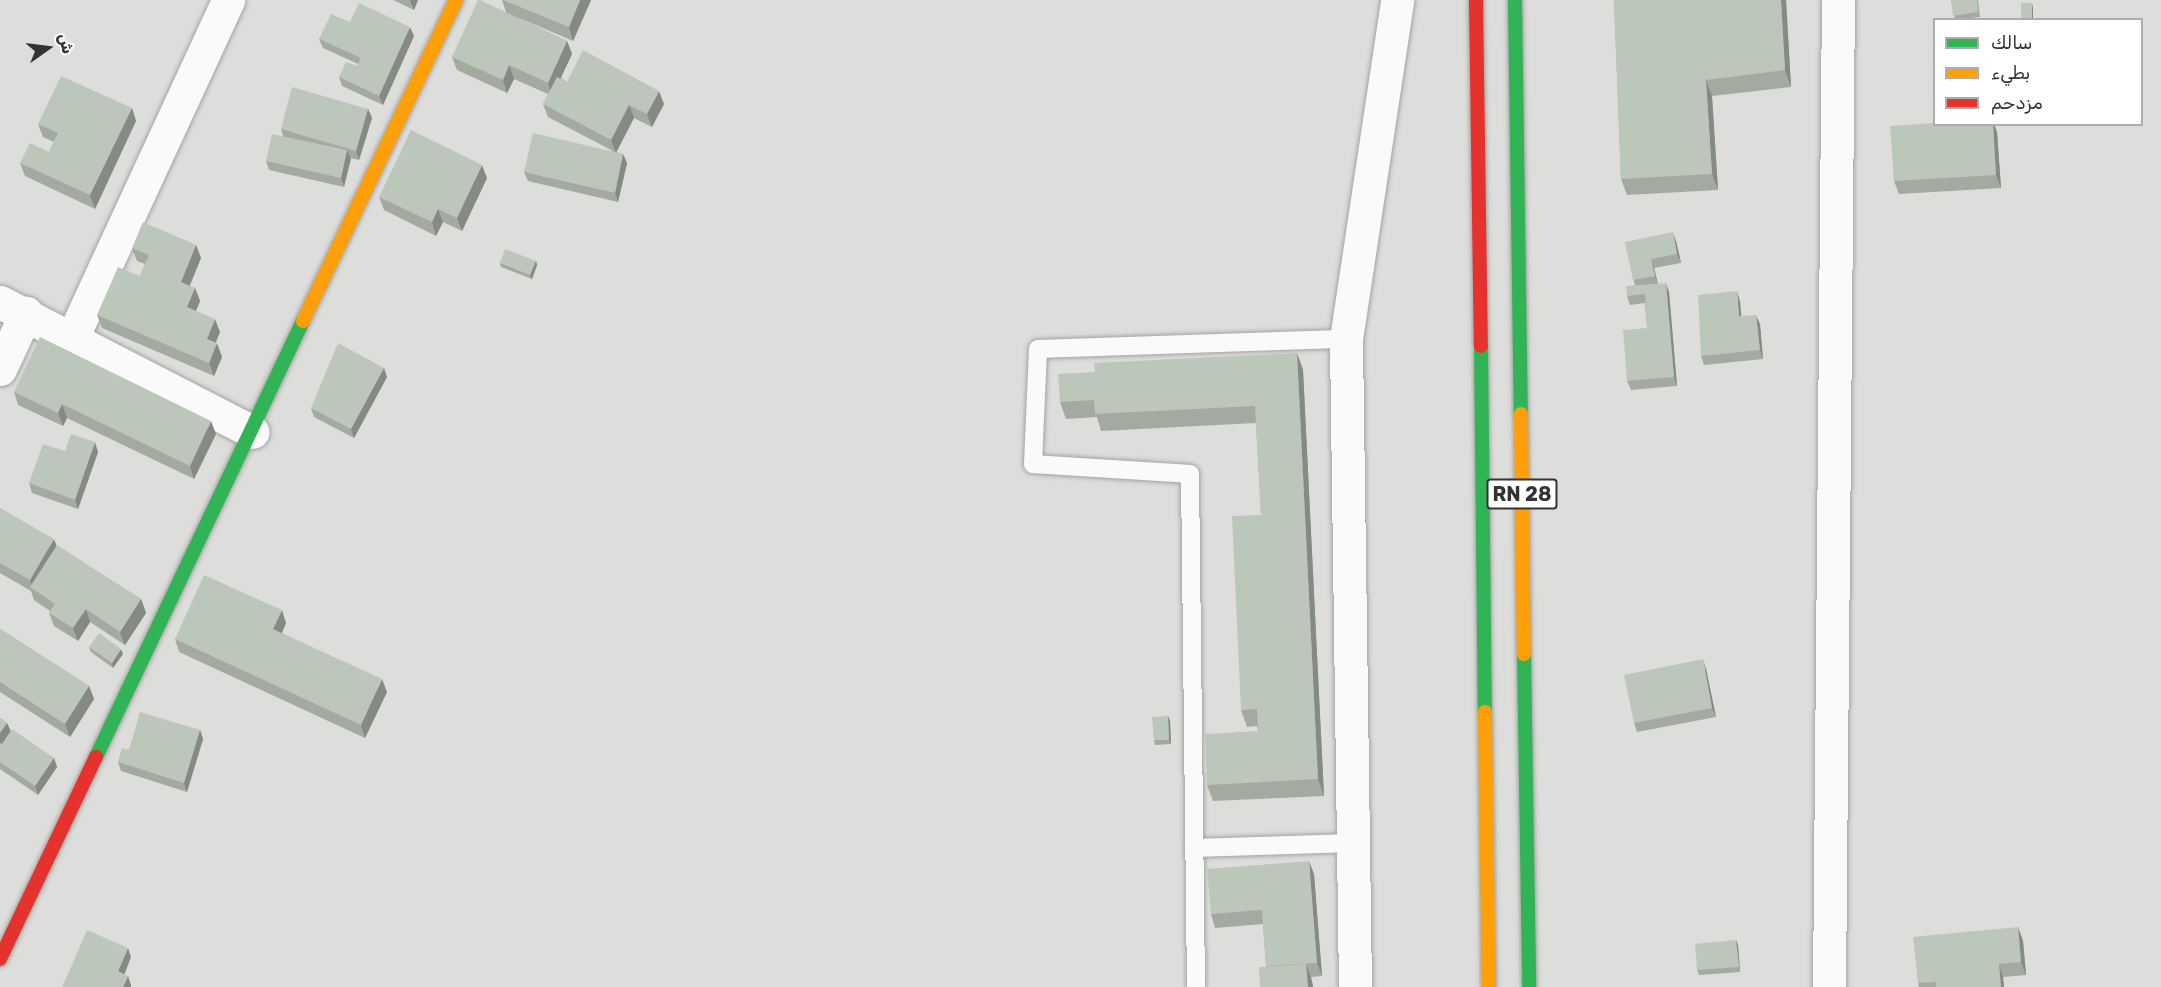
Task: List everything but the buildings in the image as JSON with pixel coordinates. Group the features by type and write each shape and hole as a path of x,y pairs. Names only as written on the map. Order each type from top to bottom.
{"main road":[{"path":"0,959 253,432 456,0"},
{"name":"RN 28","path":"1476,0 1489,987"},
{"name":"RN 28","path":"1515,0 1529,987"}],"street":[{"path":"73,336 228,0"},
{"path":"1355,987 1346,339 1397,0"},
{"path":"1829,987 1838,0"},
{"path":"0,369 13,308 73,336 253,432"}],"lane":[{"path":"1196,987 1190,474 1033,464 1038,349 1346,339"},
{"path":"1194,848 1353,843"}],"traffic: fast":[{"path":"1515,0 1521,414"},
{"path":"96,757 303,321"},
{"path":"1481,346 1485,712"},
{"path":"1524,654 1529,987"}],"traffic: slow":[{"path":"303,321 456,0"},
{"path":"1521,414 1524,654"},
{"path":"1485,712 1489,987"}],"traffic: jam":[{"path":"1476,0 1481,346"},
{"path":"0,959 96,757"}]}
